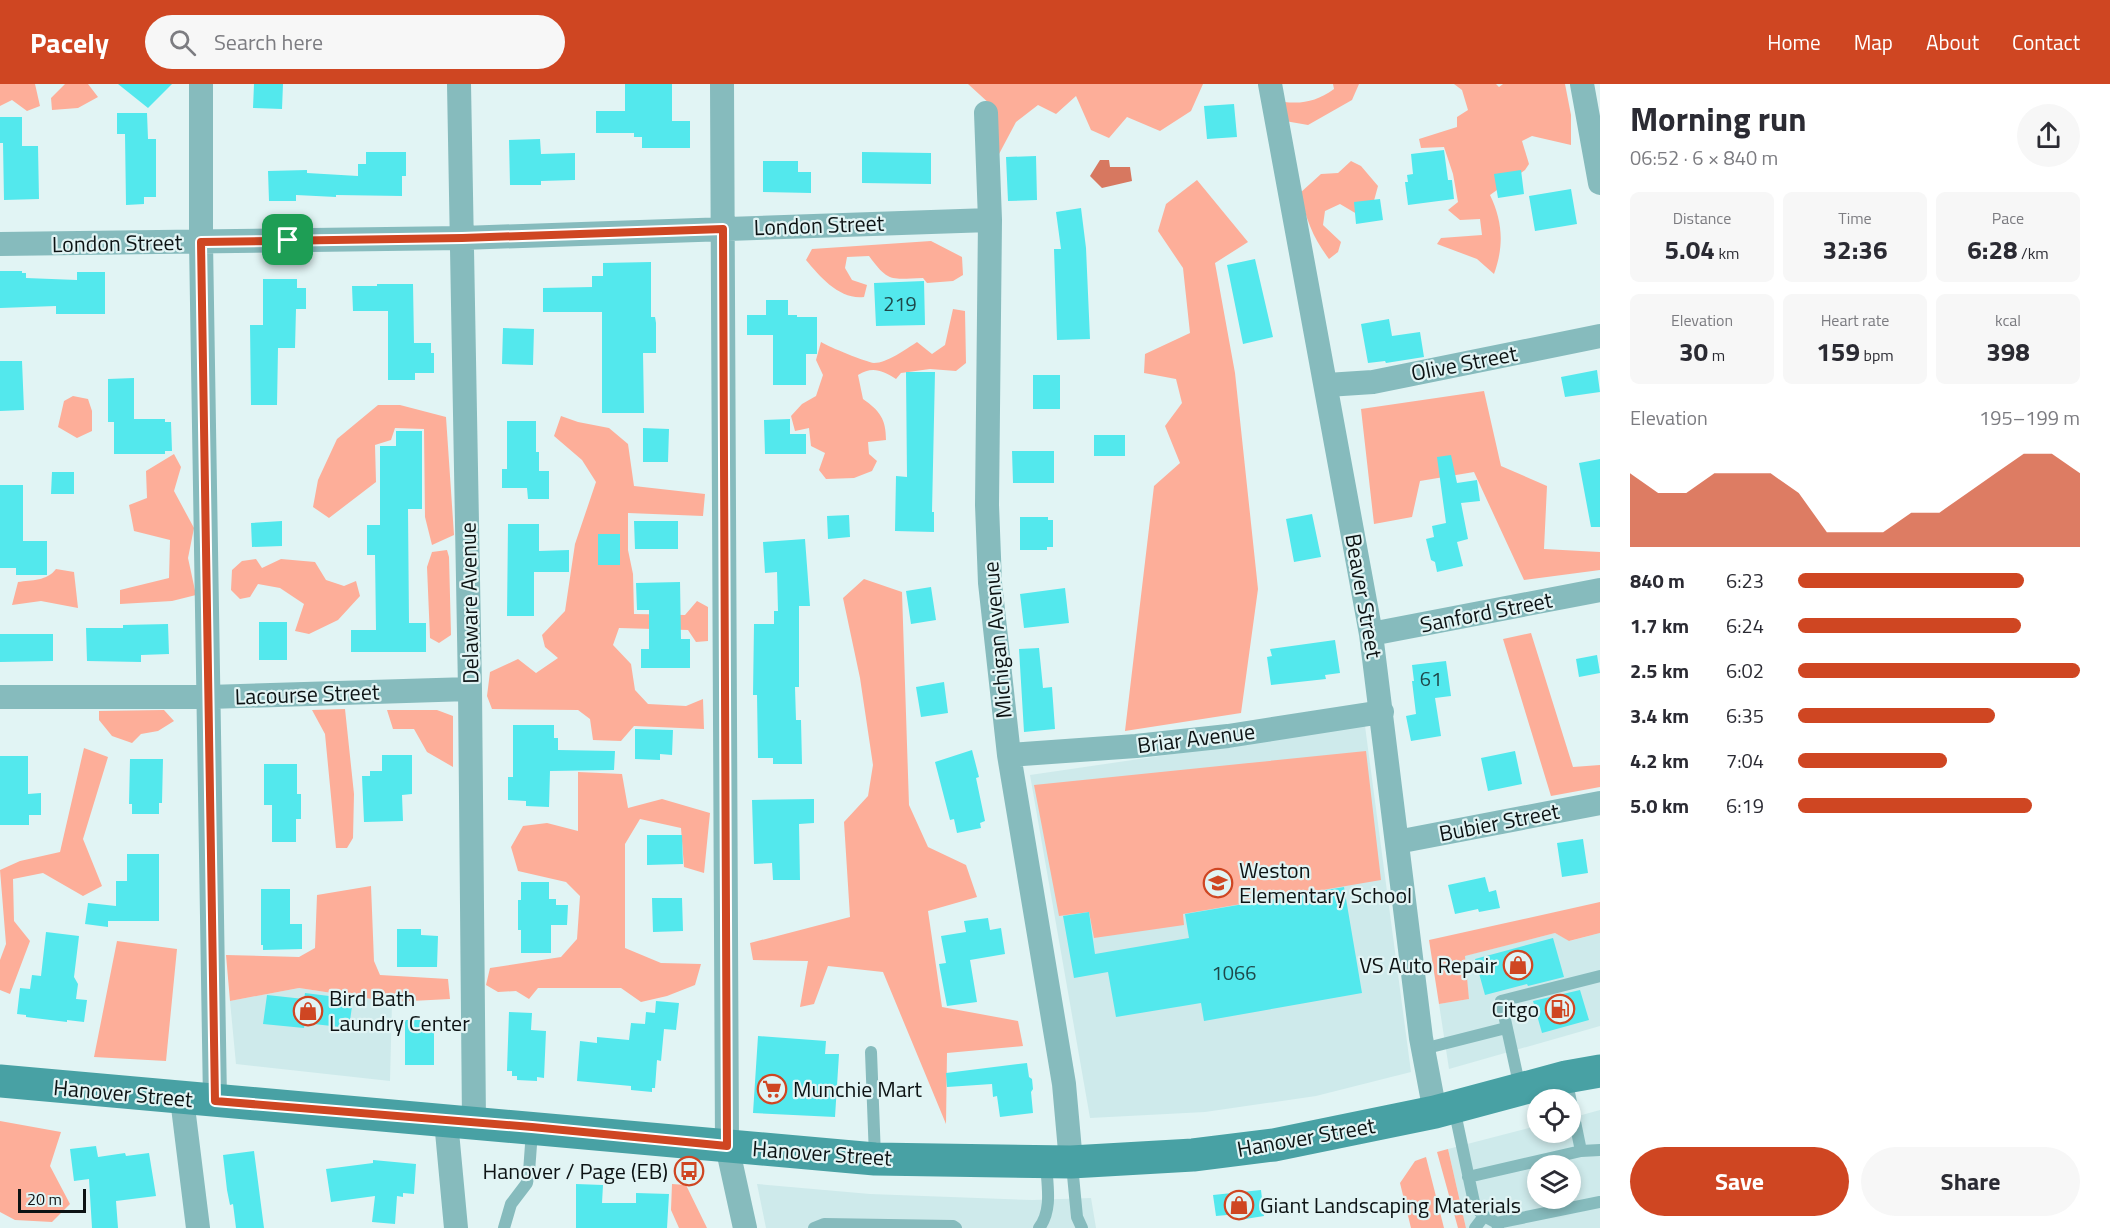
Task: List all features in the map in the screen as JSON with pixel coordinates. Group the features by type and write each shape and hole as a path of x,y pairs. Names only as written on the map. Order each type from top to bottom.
{"main road":[{"name":"Hanover Street","path":"1566,1077 1600,1065"},
{"name":"Hanover Street","path":"0,1082 532,1127 875,1159 1058,1162 1182,1156 1274,1145 1444,1109 1566,1077 1600,1071"}],"street":[{"path":"201,84 201,242 215,1101"},
{"name":"Delaware Avenue","path":"456,1228 470,689 459,84"},
{"path":"722,84 727,1146 745,1228"},
{"name":"Beaver Street","path":"1270,84 1371,634 1423,1049 1444,1109"},
{"path":"1582,84 1600,183"},
{"name":"Michigan Avenue","path":"986,113 990,220 987,505 990,583 1009,755 1064,1083 1058,1162"},
{"name":"London Street","path":"0,244 462,238 990,220"},
{"name":"Olive Street","path":"1327,385 1373,382 1600,336"},
{"name":"Sanford Street","path":"1371,634 1600,590"},
{"name":"Lacourse Street","path":"0,697 209,697 470,689"},
{"name":"Briar Avenue","path":"1009,755 1136,746 1228,736 1382,711"},
{"name":"Bubier Street","path":"1397,842 1600,803"},
{"path":"182,1099 198,1228"}],"lane":[{"path":"1520,1089 1501,1001 1600,976"},
{"path":"1423,1049 1506,1028"},
{"path":"871,1052 875,1159"},
{"path":"1566,1077 1581,1151"},
{"path":"1444,1109 1468,1177 1475,1207 1498,1226 1600,1202"},
{"path":"504,1228 511,1204 526,1183 529,1172 532,1127"},
{"path":"1468,1177 1581,1151 1600,1150"},
{"path":"1039,1228 1045,1220 1058,1162"},
{"path":"1058,1162 1074,1199 1077,1217 1082,1228"},
{"path":"1474,1228 1484,1216"},
{"path":"814,1228 824,1224 953,1226 956,1228"}],"shaded area":[{"path":"0,84 35,84 40,106 27,111 12,100 0,106"},
{"path":"65,84 88,84 98,97 78,108 52,110 51,98"},
{"path":"968,84 1203,84 1191,111 1160,131 1127,117 1109,138 1091,130 1076,96 1056,114 1038,105 1016,122 999,154 991,105"},
{"path":"1333,84 1359,84 1352,100 1308,125 1285,121 1284,102 1304,102 1316,99 1334,89"},
{"path":"1454,84 1496,84 1499,87 1503,84 1565,84 1571,115 1571,145 1532,136 1522,141 1529,164 1525,170 1490,195 1498,215 1501,234 1494,274 1477,259 1437,244 1441,238 1482,235 1480,219 1460,220 1448,210 1458,202 1453,174 1444,147 1421,148 1419,139 1457,127 1457,117 1468,110 1462,90"},
{"path":"1100,160 1109,160 1110,167 1130,167 1132,181 1102,188 1090,176"},
{"path":"1351,161 1361,166 1378,186 1372,208 1362,217 1340,204 1325,211 1323,225 1341,242 1338,252 1329,259 1311,228 1300,193 1321,174 1338,173"},
{"path":"1197,180 1248,242 1215,263 1235,373 1258,589 1241,713 1125,731 1154,486 1180,463 1165,426 1182,403 1176,379 1144,373 1145,354 1190,333 1183,268 1158,231 1166,204"},
{"path":"931,241 962,257 963,275 953,281 927,283 923,278 897,279 881,271 869,256 847,257 845,268 852,280 867,285 864,297 855,297 831,286 806,260 812,249"},
{"path":"953,309 965,311 966,363 956,371 930,369 901,373 896,379 877,370 858,375 863,399 881,416 885,426 886,440 868,442 869,454 877,461 872,471 854,478 826,479 819,470 825,453 811,446 809,428 795,431 791,416 802,404 816,396 823,375 816,360 821,342 874,363 890,358 917,342 932,354 945,345"},
{"path":"1484,391 1501,466 1547,486 1544,549 1600,552 1600,570 1524,580 1474,472 1420,481 1412,517 1374,524 1361,409"},
{"path":"73,396 88,399 92,411 92,431 77,438 58,427 64,401"},
{"path":"378,405 400,405 446,417 454,535 432,545 425,517 424,429 395,428 391,440 375,445 376,482 329,518 313,507 318,480 337,439"},
{"path":"561,416 609,428 628,444 634,486 705,494 703,516 628,513 628,550 633,574 634,614 685,615 697,601 708,607 708,641 696,642 688,630 619,628 613,645 631,664 635,690 648,704 686,706 703,699 704,729 634,726 621,741 593,740 590,719 578,710 492,709 487,696 490,672 518,659 536,673 558,658 545,647 542,635 565,611 575,544 596,482 582,460 554,436"},
{"path":"174,454 181,467 174,491 194,528 188,558 196,595 172,601 120,604 120,590 169,578 170,540 134,531 129,505 147,498 146,471"},
{"path":"447,550 451,635 439,643 430,638 427,567 432,552"},
{"path":"256,559 262,568 281,559 315,562 326,580 344,586 356,581 360,596 338,620 309,634 295,631 304,604 280,588 258,584 250,597 240,599 231,590 232,570 242,561"},
{"path":"56,569 74,572 78,608 41,601 12,605 18,582 44,578"},
{"path":"864,579 902,592 909,805 928,847 966,865 977,897 928,911 942,1007 1018,1021 1023,1046 947,1053 946,1124 883,972 828,966 814,1004 800,1007 808,961 753,960 750,943 850,917 844,822 868,796 873,765 860,678 843,598"},
{"path":"1531,633 1573,767 1600,765 1600,787 1551,796 1503,639"},
{"path":"345,709 354,794 353,838 347,848 336,848 325,734 312,710"},
{"path":"164,710 174,721 158,731 141,734 132,743 112,736 99,720 99,711"},
{"path":"387,710 437,710 453,716 453,767 427,752 414,729 393,729"},
{"name":"Weston Elementary School","path":"1365,726 1411,1072 1316,1096 1205,1112 1090,1118 1030,775"},
{"path":"84,748 108,757 83,839 102,886 83,896 43,873 13,879 14,921 30,941 10,994 0,990 0,960 6,944 0,870 20,861 60,852"},
{"path":"1366,751 1381,880 1183,914 1184,925 1094,938 1089,912 1059,916 1034,785"},
{"path":"578,772 622,774 628,808 662,799 710,813 704,873 684,867 681,828 640,819 625,844 625,948 661,963 701,964 695,985 667,996 641,1002 621,988 538,988 529,999 516,991 498,992 486,985 490,968 561,957 577,939 580,896 566,882 518,871 511,847 523,826 547,823 578,831"},
{"path":"371,886 374,961 380,975 448,979 450,999 392,1002 299,988 230,1001 226,955 299,957 315,948 317,895"},
{"path":"1600,902 1600,933 1569,941 1555,933 1465,956 1469,999 1439,1004 1429,940"},
{"path":"1555,933 1570,941 1600,933 1600,1026 1449,1069 1439,1004 1469,999 1464,956"},
{"path":"117,941 177,949 166,1061 94,1057"},
{"path":"299,988 392,1002 390,1081 236,1064 230,1001"},
{"path":"1600,1110 1600,1228 1466,1228 1448,1149 1527,1129 1527,1143 1581,1143 1581,1115"},
{"path":"0,1121 61,1132 50,1166 70,1204 52,1222 15,1220 0,1212"},
{"path":"1448,1149 1466,1228 1458,1228 1437,1152"},
{"path":"1426,1157 1444,1228 1411,1228 1400,1183 1415,1161"},
{"path":"672,1184 686,1185 707,1228 679,1228 671,1210"},
{"path":"757,1184 870,1194 1032,1200 1091,1198 1096,1228 766,1228"}],"building":[{"path":"118,84 172,84 148,108"},
{"path":"254,84 283,84 282,109 253,108"},
{"path":"625,84 672,84 672,121 690,121 690,148 642,148 642,137 634,137 634,133 596,133 596,111 625,111"},
{"path":"1234,104 1237,137 1207,139 1204,106"},
{"path":"117,113 147,113 148,139 156,139 156,197 144,197 144,204 126,205 125,134 117,134"},
{"path":"0,117 22,117 22,146 38,146 39,199 4,200"},
{"path":"540,139 541,154 575,153 575,180 541,181 541,185 510,185 509,140"},
{"path":"1444,150 1448,180 1452,180 1454,199 1408,205 1405,182 1408,182 1407,175 1413,174 1411,154"},
{"path":"366,152 406,152 406,176 402,176 402,196 296,195 296,201 269,201 268,171 307,170 307,173 358,176 358,164 366,164"},
{"path":"862,152 931,153 931,184 862,183"},
{"path":"1036,156 1037,200 1008,201 1006,157"},
{"path":"763,161 798,161 798,172 811,172 811,193 763,192"},
{"path":"1521,170 1524,194 1498,198 1494,174"},
{"path":"1571,189 1577,224 1535,231 1529,196"},
{"path":"1380,199 1383,220 1356,224 1354,202"},
{"path":"1081,208 1086,248 1090,339 1057,340 1054,249 1061,249 1056,212"},
{"path":"1255,259 1273,337 1243,344 1227,265"},
{"path":"651,262 651,317 655,317 656,323 656,353 643,353 644,413 602,413 602,312 543,312 543,288 592,287 592,276 603,276 603,263"},
{"path":"0,271 22,271 26,273 26,278 77,280 77,272 105,272 105,314 56,314 56,306 0,308"},
{"path":"263,279 297,279 297,288 306,288 306,309 296,309 295,348 278,348 277,405 251,405 250,325 263,325"},
{"path":"924,281 925,325 876,326 874,283"},
{"path":"377,284 413,284 414,343 431,343 431,353 434,353 434,373 415,373 415,380 388,380 388,311 353,311 352,286 377,286"},
{"path":"766,300 788,300 788,315 817,317 817,354 806,354 806,385 773,385 773,335 747,335 747,315 766,315"},
{"path":"1389,319 1392,336 1420,332 1424,357 1386,363 1385,361 1368,363 1361,324"},
{"path":"503,328 534,329 533,365 502,364"},
{"path":"0,361 22,361 24,410 0,411"},
{"path":"1597,370 1600,392 1565,397 1561,377"},
{"path":"906,372 935,372 932,512 934,512 934,532 895,531 896,476 907,477"},
{"path":"1033,375 1060,375 1060,409 1033,409"},
{"path":"134,378 134,419 165,419 165,422 171,422 172,451 165,451 165,454 114,454 114,422 108,422 108,379"},
{"path":"790,419 790,434 806,434 806,454 765,454 764,420"},
{"path":"507,421 536,421 536,452 539,452 539,471 549,471 549,499 528,499 527,488 502,488 502,469 507,469"},
{"path":"643,428 669,429 668,462 643,462"},
{"path":"396,431 422,431 422,509 408,509 409,623 426,623 426,652 351,652 351,630 376,630 375,555 367,555 367,525 380,525 380,446 396,446"},
{"path":"1094,435 1125,435 1125,456 1094,456"},
{"path":"1012,451 1054,451 1054,483 1013,483"},
{"path":"1451,455 1457,483 1477,480 1480,501 1461,503 1468,539 1457,542 1463,566 1437,572 1435,562 1431,560 1426,539 1434,537 1432,526 1446,523 1437,457"},
{"path":"1600,459 1600,527 1591,527 1579,463"},
{"path":"52,472 74,472 74,494 51,494"},
{"path":"0,485 23,485 23,541 47,541 47,575 16,575 16,568 0,568"},
{"path":"1312,514 1321,557 1294,562 1286,519"},
{"path":"849,515 850,537 828,539 827,516"},
{"path":"1020,517 1048,517 1048,520 1053,520 1053,547 1047,547 1047,550 1020,550"},
{"path":"282,521 282,546 252,547 251,523"},
{"path":"634,521 678,521 678,549 635,549"},
{"path":"508,524 539,524 539,551 569,550 569,572 534,572 534,616 507,616"},
{"path":"598,534 620,534 620,565 598,565"},
{"path":"805,539 810,606 799,606 799,687 795,687 796,720 801,720 802,764 773,764 773,758 758,758 757,695 753,695 754,624 774,624 774,611 778,611 777,572 765,573 763,542"},
{"path":"680,582 681,639 690,639 690,668 641,668 641,649 649,649 649,610 637,610 636,583"},
{"path":"931,587 936,620 911,624 906,591"},
{"path":"1065,588 1069,623 1024,628 1020,594"},
{"path":"259,622 287,622 287,660 259,660"},
{"path":"168,624 169,654 141,655 141,662 87,661 86,628 123,628 123,625"},
{"path":"0,634 53,634 53,661 0,662"},
{"path":"1335,640 1340,673 1325,675 1326,679 1271,685 1267,657 1272,656 1270,649"},
{"path":"1039,648 1043,688 1052,687 1055,729 1024,732 1019,649"},
{"path":"1597,655 1600,673 1579,677 1576,659"},
{"path":"1446,661 1451,696 1435,698 1441,736 1411,741 1406,716 1416,714 1412,665"},
{"path":"944,682 948,713 921,717 916,687"},
{"path":"513,725 554,725 554,738 558,738 558,750 615,751 614,770 550,771 549,807 526,806 526,801 508,800 508,777 513,777"},
{"path":"635,729 673,730 672,755 660,754 660,760 635,759"},
{"path":"972,750 979,777 976,778 985,821 980,823 981,828 957,833 954,819 950,820 935,762"},
{"path":"1515,751 1522,784 1488,791 1481,758"},
{"path":"382,755 412,755 412,794 402,795 403,821 364,822 362,776 370,776 370,771 382,771"},
{"path":"0,756 28,756 28,794 41,793 41,815 29,815 29,825 0,825"},
{"path":"130,759 163,759 162,803 159,803 159,814 132,814 132,804 129,804"},
{"path":"264,764 297,764 297,794 301,794 301,819 296,819 296,842 272,842 272,805 264,805"},
{"path":"814,799 814,823 799,824 800,880 773,880 772,863 754,864 752,800"},
{"path":"647,835 682,835 683,864 647,865"},
{"path":"1583,839 1588,873 1562,877 1557,843"},
{"path":"127,854 159,854 159,921 108,921 108,927 85,924 88,903 116,906 116,881 127,881"},
{"path":"1485,877 1489,892 1496,890 1500,908 1479,912 1478,909 1455,914 1448,885"},
{"path":"521,882 549,882 549,899 556,899 556,905 568,905 567,925 551,925 551,953 521,953 518,900 521,900"},
{"path":"1344,887 1362,993 1204,1021 1201,1003 1116,1017 1108,972 1074,978 1063,916 1089,912 1095,954 1189,938 1185,914"},
{"path":"261,889 290,889 290,924 302,924 302,949 263,950 263,945 261,945"},
{"path":"652,898 682,898 683,931 653,932"},
{"path":"988,918 990,930 1001,928 1005,954 970,960 977,1002 947,1006 939,964 946,963 941,936 966,932 964,921"},
{"path":"397,929 421,929 421,935 438,936 437,967 397,967"},
{"path":"46,932 79,936 74,977 78,984 76,999 87,1000 84,1022 67,1020 67,1022 17,1014 20,988 30,989 32,975 41,976"},
{"name":"VS Auto Repair","path":"1553,938 1564,977 1485,995 1475,959"},
{"name":"Citgo","path":"1580,990 1589,1020 1542,1033 1533,1001"},
{"name":"Bird Bath Laundry Center","path":"305,993 353,999 349,1028 305,1023 304,1028 263,1024 267,995 304,999"},
{"path":"656,1001 679,1003 676,1030 664,1029 661,1061 657,1060 655,1088 652,1088 652,1092 631,1090 631,1086 577,1081 580,1041 597,1043 597,1037 629,1040 631,1023 645,1024 646,1012 655,1013"},
{"path":"509,1012 532,1013 531,1030 546,1031 544,1078 537,1077 537,1081 517,1080 517,1076 512,1076 512,1071 507,1071"},
{"path":"405,1020 434,1020 434,1065 405,1065"},
{"path":"758,1036 826,1041 825,1054 839,1054 835,1117 753,1113"},
{"path":"1027,1063 1029,1077 1032,1079 1033,1113 1000,1117 997,1096 993,1097 992,1084 947,1087 946,1073"},
{"path":"96,1146 98,1157 125,1153 126,1156 149,1153 156,1196 116,1201 118,1228 92,1228 89,1179 74,1181 70,1149"},
{"path":"254,1151 264,1228 236,1228 233,1204 230,1205 227,1190 223,1155"},
{"path":"373,1160 416,1164 414,1194 403,1193 403,1197 397,1196 395,1224 372,1222 375,1196 331,1202 326,1169 373,1163"},
{"path":"576,1184 603,1185 602,1203 636,1203 636,1193 669,1194 667,1228 576,1228"},
{"name":"Giant Landscaping Materials","path":"1261,1190 1264,1216 1239,1220 1238,1214 1216,1216 1213,1195"}],"place":[{"name":"Weston Elementary School","path":"1218,883"},
{"name":"VS Auto Repair","path":"1518,965"},
{"name":"Citgo","path":"1560,1009"},
{"name":"Bird Bath Laundry Center","path":"308,1011"},
{"name":"Munchie Mart","path":"772,1089"},
{"name":"Hanover / Page (EB)","path":"689,1171"},
{"name":"Giant Landscaping Materials","path":"1239,1205"}],"route":[{"path":"723,229 727,1146 532,1127 215,1101 201,242 288,240 462,238 723,229"}]}
